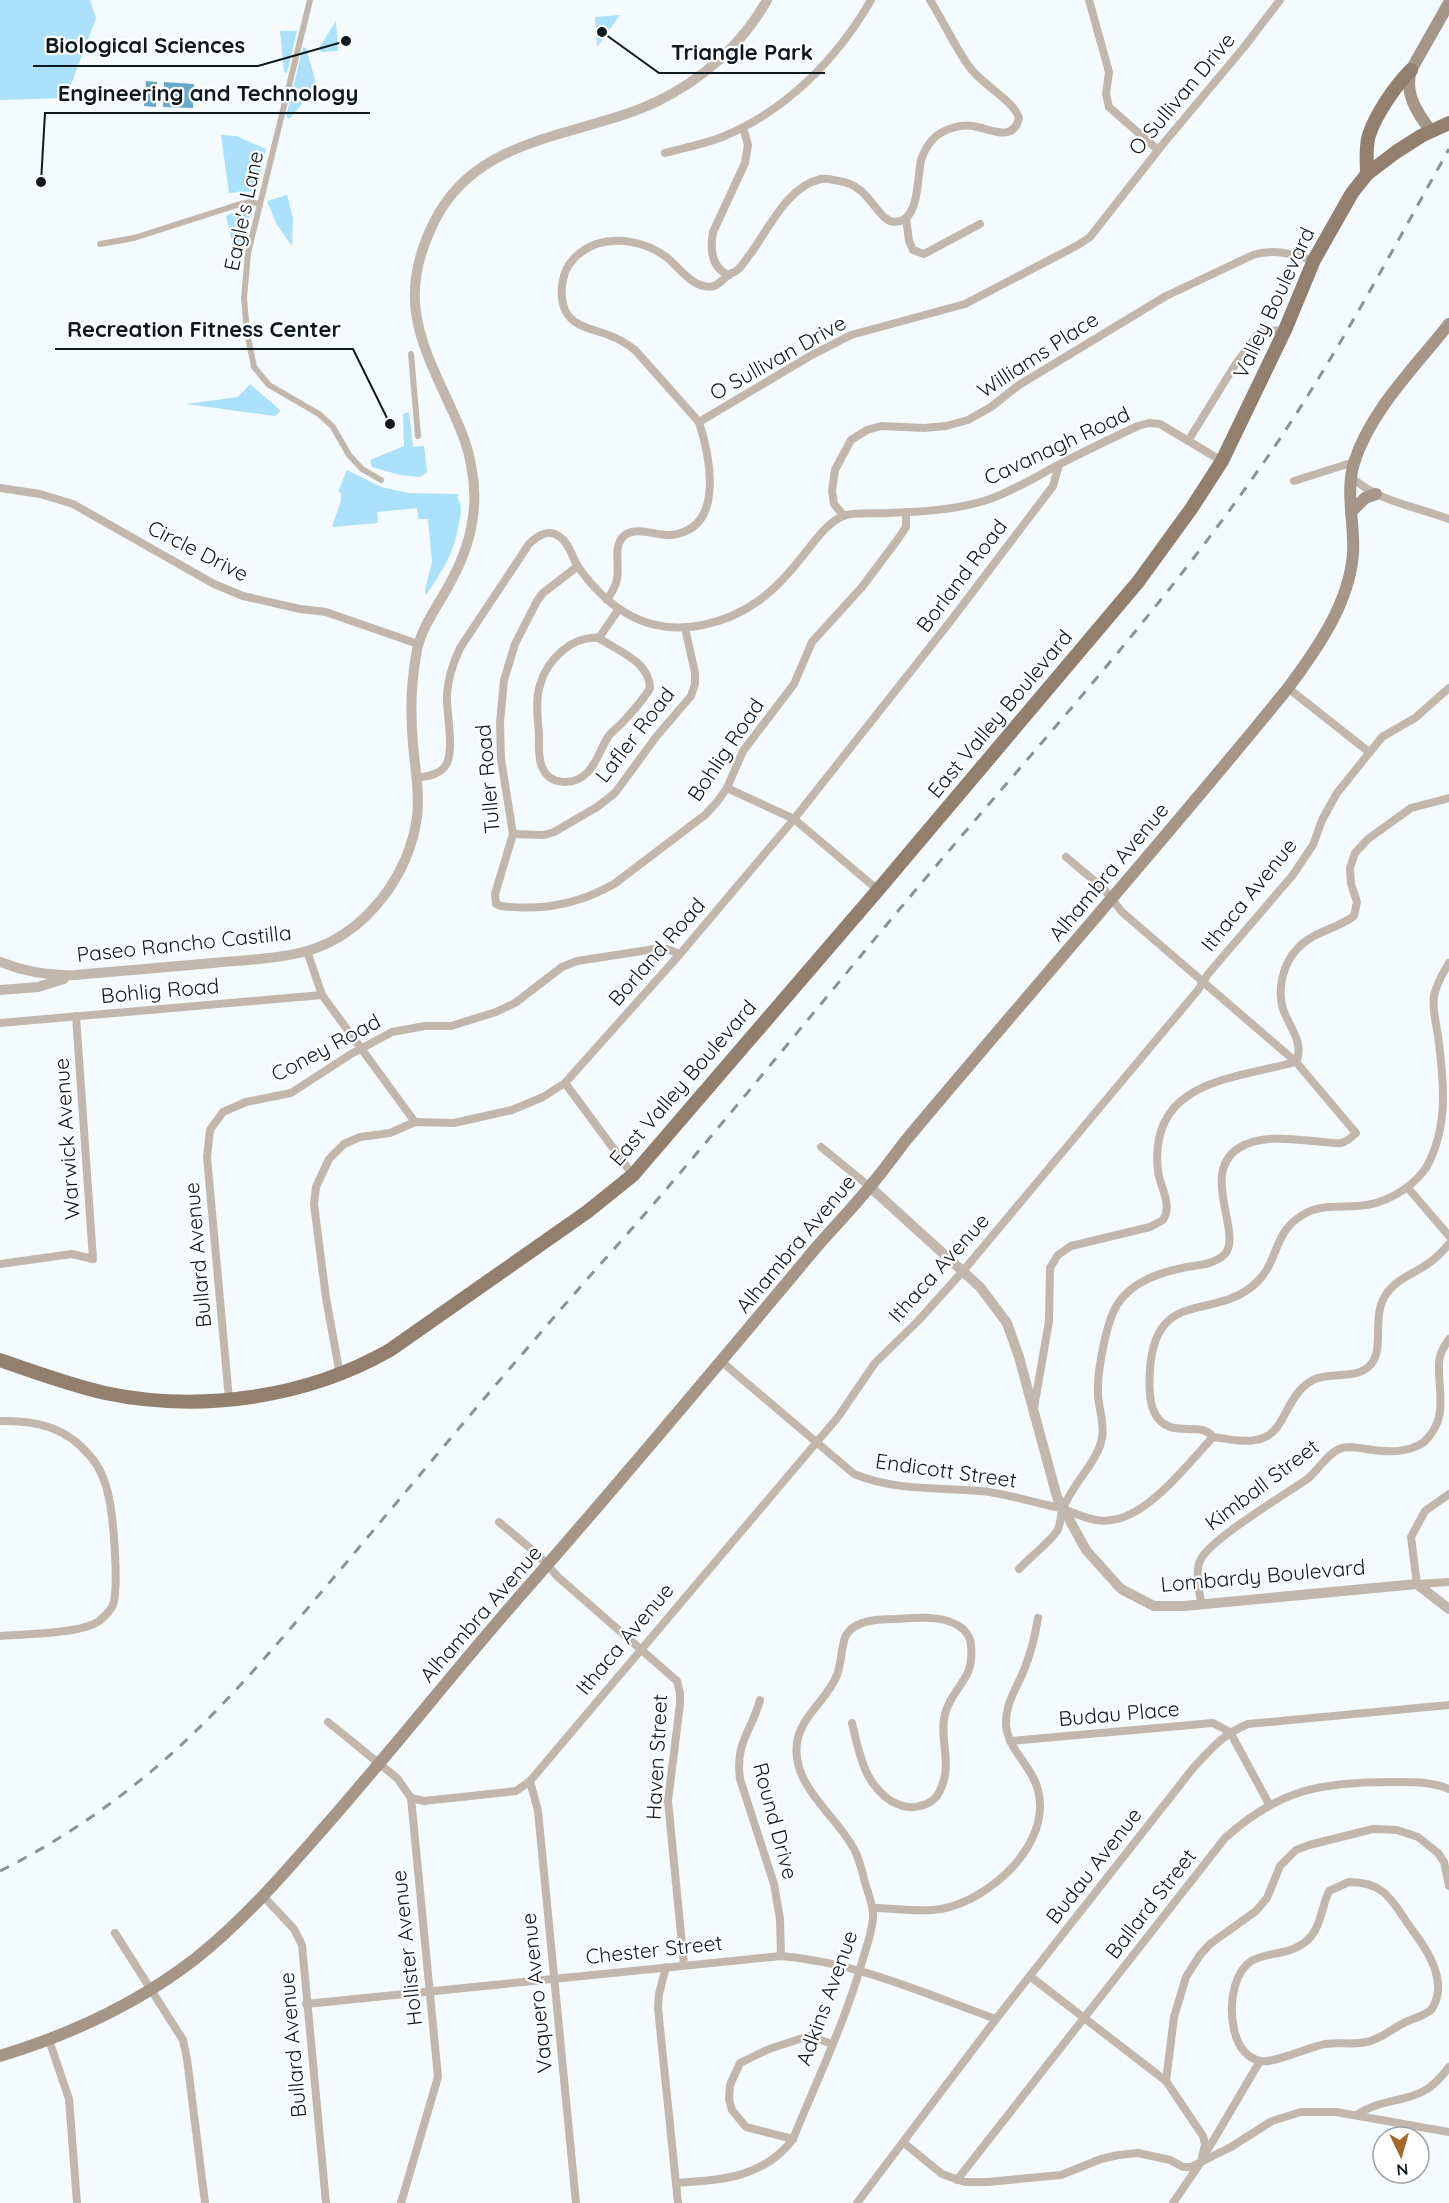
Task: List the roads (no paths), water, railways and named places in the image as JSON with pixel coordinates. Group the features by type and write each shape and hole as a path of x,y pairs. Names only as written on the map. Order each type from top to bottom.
{"main road":[{"path":"1367,174 1366,152 1369,134 1398,83 1411,70 1449,3"},
{"path":"1411,70 1408,85 1421,118 1441,126"},
{"name":"Valley Boulevard","path":"1173,535 1222,461 1285,330 1314,260 1352,193 1367,174 1395,152 1441,126"},
{"name":"Alhambra Avenue","path":"0,2056 49,2040 116,2009 152,1989 193,1961 264,1897 381,1763 519,1597 549,1566 1112,899 1288,687 1309,660 1325,633 1343,593 1353,553 1350,477 1354,462 1366,433 1378,413 1449,324"},
{"path":"1351,512 1365,498 1376,494"},
{"name":"East Valley Boulevard","path":"0,1360 40,1374 118,1395 154,1399 229,1399 277,1392 340,1375 390,1350 586,1212 633,1176 1106,621 1173,535"}],"street":[{"name":"Eagle's Lane","path":"310,0 248,253 244,298 247,332 254,367 269,385 319,414 333,427 349,455 362,469 381,480"},
{"name":"Paseo Rancho Castilla","path":"0,962 30,972 75,975 270,957 307,951 341,934 358,922 382,898 393,883 408,854 418,805 411,698 418,644 463,557 473,520 474,496 471,465 466,445 427,355 414,309 414,281 420,256 435,220 462,183 489,161 558,133 632,111 678,91 724,56 757,18 767,0"},
{"path":"665,153 722,137 743,127 786,99 814,76 857,24 871,0"},
{"path":"699,422 635,350 612,336 586,328 572,320 565,311 562,298 564,275 569,264 588,247 603,242 637,243 665,256 695,283 714,286 737,270 794,195 808,183 824,179 847,182 863,190 882,216 893,222 903,221 910,215 914,205 925,148 936,137 947,130 958,127 972,126 1002,133 1011,131 1017,126 1019,118 1010,103 985,84 968,65 930,0"},
{"path":"1089,0 1109,72 1106,94 1109,107 1158,150"},
{"name":"O Sullivan Drive","path":"607,600 617,580 617,550 619,542 625,535 635,531 671,535 696,523 702,515 708,503 711,481 699,422 810,356 851,335 964,304 1078,245 1100,226 1158,150 1245,46 1280,0"},
{"path":"729,275 721,272 714,263 711,241 745,163 748,145 743,127"},
{"path":"100,244 135,238 250,202 260,204"},
{"path":"906,218 909,241 913,250 924,254 980,224"},
{"name":"Williams Place","path":"844,516 834,504 832,491 835,470 851,440 867,430 882,426 924,428 946,426 968,420 991,407 1019,385 1166,296 1253,255 1277,251 1314,260"},
{"path":"1188,441 1235,365 1257,335 1264,331 1285,330"},
{"path":"411,354 418,436"},
{"name":"Cavanagh Road","path":"844,516 906,512 986,500 1138,426 1149,423 1160,424 1222,461"},
{"path":"1294,481 1354,462"},
{"name":"Borland Road","path":"340,1375 326,1298 314,1204 316,1187 329,1159 344,1144 360,1137 390,1133 415,1122 454,1123 512,1110 543,1097 565,1083 680,954 795,819 1053,486 1059,465"},
{"path":"1350,477 1376,494 1449,519"},
{"name":"Circle Drive","path":"0,488 40,494 73,504 207,580 243,596 300,609 326,612 418,644"},
{"name":"Bohlig Road","path":"496,904 534,909 557,905 602,891 705,814 727,788 743,751 794,684 812,642 862,587 906,527 906,512"},
{"path":"417,778 440,771 448,762 447,693 454,660 528,544 536,537 543,533 559,536 566,543 578,566 618,610 655,624 685,628 722,620 760,602 790,572 830,525 844,516"},
{"name":"Tuller Road","path":"496,904 495,894 513,834 501,759 500,723 504,680 515,644 537,601 543,593 578,566"},
{"path":"599,638 618,610"},
{"name":"Lafler Road","path":"513,834 544,835 554,832 597,807 615,793 656,737 691,696 695,684 695,673 685,628"},
{"path":"599,638 643,667 650,688 621,724 609,735 594,765 586,774 568,782 557,782 549,777 540,763 537,713 540,684 549,666 568,646 583,639 599,638"},
{"path":"1288,687 1369,752"},
{"name":"Ithaca Avenue","path":"411,1798 424,1801 516,1791 530,1781 838,1418 875,1363 918,1321 963,1271 1198,990 1202,981 1292,876 1313,845 1322,820 1337,793 1369,752 1382,737 1415,718 1449,688"},
{"path":"727,788 795,819 878,890"},
{"path":"1033,1412 1049,1321 1050,1268 1053,1260 1071,1246 1150,1227 1163,1220 1167,1214 1167,1208 1158,1173 1159,1140 1166,1119 1181,1099 1202,1086 1296,1062 1300,1055 1299,1047 1283,1008 1281,987 1284,969 1296,950 1307,939 1344,924 1354,916 1357,902 1351,884 1350,868 1355,854 1368,839 1411,808 1449,798"},
{"path":"1018,1569 1058,1530 1063,1508 1102,1439 1099,1377 1107,1329 1116,1306 1122,1297 1142,1282 1175,1269 1210,1263 1226,1253 1230,1238 1221,1195 1222,1180 1230,1156 1239,1147 1262,1140 1342,1143 1356,1133 1296,1062 1122,912 1103,888 1066,857"},
{"name":"Coney Road","path":"223,1112 246,1102 291,1093 362,1048 392,1032 424,1026 451,1026 496,1012 515,1003 562,967 577,961 655,949 667,949 680,954"},
{"path":"307,951 322,995 415,1122"},
{"path":"1449,963 1434,995 1433,1010 1445,1101 1445,1123 1438,1147 1425,1170 1408,1188 1378,1202 1360,1206 1332,1206 1310,1211 1293,1221 1280,1236 1268,1268 1245,1292 1229,1299 1183,1311 1169,1319 1157,1333 1151,1351 1149,1382 1152,1407 1157,1418 1167,1426 1182,1430 1202,1429 1213,1437 1245,1441 1264,1438 1280,1424 1293,1397 1304,1385 1329,1375 1363,1371 1371,1365 1377,1354 1377,1325 1385,1296 1396,1283 1430,1263 1449,1244"},
{"path":"0,990 38,987 75,975"},
{"name":"Bohlig Road","path":"0,1023 322,995"},
{"name":"Warwick Avenue","path":"0,1264 72,1254 93,1259 76,1016"},
{"path":"565,1083 633,1176"},
{"name":"Bullard Avenue","path":"223,1112 210,1130 207,1156 229,1399"},
{"name":"Lombardy Boulevard","path":"821,1147 870,1187 991,1299 1007,1323 1019,1356 1057,1497 1086,1550 1121,1589 1154,1606 1184,1606 1417,1584"},
{"path":"1408,1188 1449,1236"},
{"name":"Kimball Street","path":"1201,1604 1198,1572 1201,1559 1231,1531 1312,1475 1339,1449 1352,1447 1386,1451 1408,1450 1424,1442 1437,1429 1443,1413 1445,1398 1439,1363 1441,1350 1449,1338"},
{"name":"Endicott Street","path":"722,1362 854,1474 876,1483 901,1487 982,1491 1063,1508 1084,1519 1121,1518 1165,1489 1213,1437"},
{"path":"0,1421 26,1420 46,1425 63,1432 91,1457 102,1474 109,1498 117,1585 112,1607 99,1621 80,1629 0,1636"},
{"path":"1449,1494 1425,1511 1411,1537 1417,1584 1449,1609"},
{"name":"Haven Street","path":"499,1522 677,1681 680,1693 669,1801 684,1965"},
{"path":"1417,1584 1449,1582"},
{"name":"Adkins Avenue","path":"676,2183 737,2176 756,2170 783,2152 793,2139 860,1971 869,1938 873,1908 856,1852 807,1785 796,1754 801,1730 836,1678 844,1638 854,1627 867,1622 931,1618 950,1622 963,1629 971,1640 972,1656 967,1677 948,1704 944,1717 946,1769 937,1798 915,1807 899,1805 883,1796 869,1779 861,1759 852,1723"},
{"path":"873,1908 925,1911 943,1909 966,1901 997,1883 1021,1858 1036,1829 1040,1809 1033,1776 1010,1741 1006,1727 1006,1709 1011,1692 1023,1672 1033,1645 1038,1618"},
{"name":"Round Drive","path":"760,1700 756,1716 742,1741 738,1765 743,1788 774,1884 780,1919 782,1956"},
{"name":"Budau Avenue","path":"857,2203 996,2019 1194,1767 1217,1742 1230,1732 1248,1724 1449,1705"},
{"path":"328,1722 365,1753 381,1763 397,1778 411,1798"},
{"name":"Budau Place","path":"1010,1741 1213,1723 1230,1732"},
{"path":"1230,1732 1269,1804"},
{"name":"Vaquero Avenue","path":"530,1781 538,1811 576,2203"},
{"name":"Ballard Street","path":"957,2180 1225,1839 1255,1813 1269,1804 1320,1786 1427,1782 1449,1789"},
{"name":"Hollister Avenue","path":"401,2203 438,2077 411,1798"},
{"path":"1166,2080 1174,2017 1186,1977 1210,1944 1256,1911 1267,1898 1280,1866 1296,1850 1373,1829 1397,1830 1418,1837 1438,1853 1444,1862 1449,1886"},
{"path":"1349,1881 1359,1882 1383,1891 1394,1901 1437,1963 1441,1976 1441,1989 1439,1998 1431,2010 1365,2043 1325,2044 1271,2061 1260,2061 1249,2056 1240,2045 1235,2033 1233,1995 1241,1971 1251,1960 1287,1951 1305,1943 1316,1930 1329,1891 1339,1885 1349,1881"},
{"name":"Bullard Avenue","path":"264,1897 294,1929 302,1945 326,2203"},
{"path":"115,1933 183,2040 188,2059 205,2203"},
{"name":"Chester Street","path":"306,2004 782,1956 827,1962 860,1971 996,2019"},
{"path":"666,1967 658,2007 678,2203"},
{"path":"1031,1977 1166,2080 1203,2136 1205,2144 1201,2162"},
{"path":"793,2139 746,2127 732,2110 729,2099 730,2085 740,2063 769,2049 809,2036 832,2044"},
{"path":"49,2040 69,2099 77,2203"},
{"path":"1173,2203 1201,2162 1260,2061"},
{"path":"1356,2115 1369,2107 1427,2089 1438,2081 1449,2067"},
{"path":"904,2143 942,2174 957,2180 988,2182 1061,2175 1101,2159 1138,2153 1191,2167 1231,2147 1272,2121 1287,2115 1318,2110 1449,2132"}],"railway":[{"path":"0,1871 57,1839 137,1783 187,1740 245,1680 693,1158 905,902 1108,665 1188,565 1264,462 1314,386 1449,149"}],"place":[{"name":"Triangle Park","path":"602,32"},
{"name":"Biological Sciences","path":"346,41"},
{"name":"Engineering and Technology","path":"41,182"},
{"name":"Recreation Fitness Center","path":"390,424"}]}
